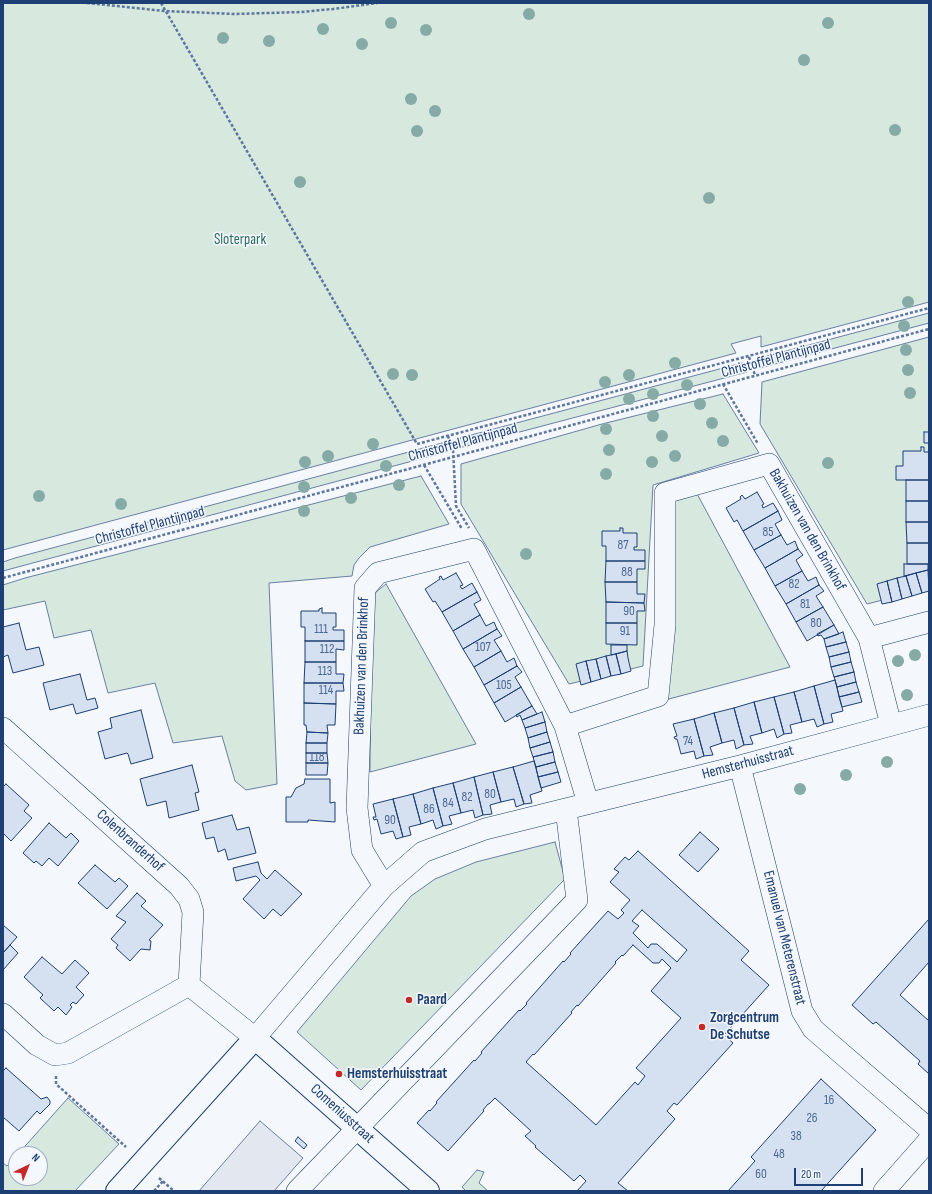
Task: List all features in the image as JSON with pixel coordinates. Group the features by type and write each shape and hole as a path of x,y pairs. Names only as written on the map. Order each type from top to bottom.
{"street":[{"name":"Bakhuizen van den Brinkhof","path":"565,726 658,696 665,625 665,493 769,464 870,638 890,725"},
{"name":"Bakhuizen van den Brinkhof","path":"384,886 362,850 357,808 365,588 378,573 474,549"},
{"path":"474,549 565,726 588,803"},
{"path":"870,638 929,622"},
{"name":"Hemsterhuisstraat","path":"118,1191 255,1038 384,886 423,852 485,829 740,766 929,715"},
{"name":"Colenbranderhof","path":"3,728 179,886 189,899 193,912 189,985"},
{"name":"Emanuel van Meterenstraat","path":"740,766 802,1011 813,1029 929,1129"},
{"path":"297,1191 577,900 566,809"},
{"path":"3,1014 37,1045 55,1055 68,1053 189,985 255,1038"},
{"name":"Comeniusstraat","path":"255,1038 428,1191"},
{"path":"884,1191 929,1140"}],"path":[{"path":"87,3 204,14 269,13 333,9 377,3"},
{"path":"161,3 416,444 749,357 929,308"},
{"name":"Christoffel Plantijnpad","path":"3,578 929,329"},
{"path":"749,357 755,375"},
{"path":"723,384 769,464"},
{"path":"448,436 453,450 456,506 474,537 474,549"},
{"path":"424,465 474,549"},
{"path":"55,1055 56,1084 144,1162"},
{"path":"154,1191 163,1181 174,1191"}],"green space":[{"name":"Sloterpark","path":"3,3 929,3 929,302 761,347 761,336 731,344 736,353 3,550"},
{"path":"929,313 929,323 760,368 760,358"},
{"path":"929,337 929,588 867,604 760,424 762,382"},
{"path":"742,363 747,372 459,448 460,438"},
{"path":"723,394 759,453 653,485 643,666 569,684 461,504 461,464 602,424"},
{"path":"442,443 446,452 3,571 3,562 15,558"},
{"path":"421,476 449,524 370,547 354,565 352,576 269,583 277,784 246,790 235,781 222,736 173,743 155,683 108,693 91,630 54,638 45,601 3,610 3,585 25,578"},
{"path":"695,490 790,667 665,700 672,495"},
{"path":"386,584 476,744 370,772 371,604 376,592"},
{"path":"555,842 565,879 361,1090 297,1032 411,896 435,879 476,862"},
{"path":"68,1098 119,1144 75,1191 3,1191 3,1163 7,1166 8,1165 8,1186 48,1186 48,1146 25,1146"},
{"path":"477,1170 484,1172 479,1183 488,1191 466,1191 462,1187"}],"shaded area":[{"path":"260,1121 303,1158 274,1191 199,1191"}],"building":[{"path":"924,432 929,432 929,443 924,443"},
{"path":"921,447 924,447 924,452 929,452 929,480 896,480 896,466 903,466 903,451 921,451"},
{"path":"906,480 929,480 929,501 906,501"},
{"path":"757,492 764,504 762,505 763,508 773,503 778,511 743,531 737,520 734,522 726,508 741,499 740,497 742,495 745,499"},
{"path":"906,501 929,501 929,522 906,522"},
{"path":"778,511 782,520 775,524 781,535 754,550 743,531"},
{"path":"906,522 929,522 929,543 907,543"},
{"path":"620,528 623,528 623,533 637,533 637,547 634,547 634,550 645,550 645,561 606,561 606,546 602,546 602,531 620,531"},
{"path":"781,535 787,545 795,541 798,549 765,568 754,550"},
{"path":"907,543 929,543 929,564 907,564"},
{"path":"798,549 803,555 796,560 802,571 775,586 765,568"},
{"path":"606,561 645,561 645,569 637,569 637,582 605,582"},
{"path":"904,564 928,564 928,570 904,576"},
{"path":"928,570 929,591 922,593 916,573"},
{"path":"802,571 808,581 816,577 819,585 786,604 775,586"},
{"path":"456,573 463,585 460,586 462,589 472,583 477,592 442,612 435,601 433,602 425,589 440,579 439,577 441,576 443,580"},
{"path":"916,573 922,593 912,596 906,576"},
{"path":"906,576 912,596 902,599 897,578"},
{"path":"897,578 902,599 892,602 887,581"},
{"path":"887,581 892,602 882,604 877,584"},
{"path":"605,582 637,582 637,594 645,594 644,603 606,602"},
{"path":"819,585 824,591 816,596 823,607 796,622 786,604"},
{"path":"477,592 481,600 474,604 480,615 453,631 442,612"},
{"path":"606,602 644,603 645,611 637,611 637,623 606,623"},
{"path":"823,607 834,625 807,641 796,622"},
{"path":"322,608 322,613 336,613 336,627 333,627 333,630 344,630 344,641 305,641 305,627 301,627 301,611 319,611 319,609"},
{"path":"480,615 486,626 494,622 497,629 463,649 453,631"},
{"path":"19,623 26,650 39,647 44,665 13,673 8,655 3,657 3,627"},
{"path":"606,623 637,623 637,645 606,644"},
{"path":"834,625 839,634 824,639 821,635 818,636 817,634"},
{"path":"497,629 502,636 494,640 501,651 474,667 463,649"},
{"path":"843,632 846,642 826,647 824,639"},
{"path":"305,641 344,641 344,650 336,649 336,662 305,662"},
{"path":"846,642 849,652 829,657 826,647"},
{"path":"611,645 627,645 627,651 611,655"},
{"path":"501,651 507,662 514,658 517,666 484,685 474,667"},
{"path":"627,651 631,671 621,674 616,654"},
{"path":"849,652 851,662 831,667 829,657"},
{"path":"616,654 621,674 611,676 606,656"},
{"path":"606,656 611,676 601,679 596,659"},
{"path":"596,659 601,679 591,682 586,661"},
{"path":"586,661 591,682 581,685 576,664"},
{"path":"305,662 336,662 336,674 344,674 343,683 304,683"},
{"path":"851,662 854,672 834,677 831,667"},
{"path":"517,666 522,672 515,677 521,687 494,703 484,685"},
{"path":"854,672 856,682 837,687 834,677"},
{"path":"80,674 87,700 95,698 98,708 76,714 73,704 50,710 43,683"},
{"path":"835,680 843,711 831,714 833,722 824,724 814,686"},
{"path":"856,682 859,692 839,697 837,687"},
{"path":"304,683 343,683 344,691 336,691 336,704 304,703"},
{"path":"814,686 824,724 817,727 814,719 802,722 794,692"},
{"path":"521,687 532,706 505,722 494,703"},
{"path":"794,692 802,722 790,725 792,733 784,734 774,697"},
{"path":"859,692 862,702 842,707 839,697"},
{"path":"774,697 784,734 777,738 774,729 762,733 754,702"},
{"path":"754,702 762,733 750,736 753,744 744,745 734,708"},
{"path":"304,703 336,704 335,725 327,725 328,733 307,732 306,725 304,725"},
{"path":"532,706 537,714 522,720 520,715 517,717 516,715"},
{"path":"734,708 744,745 736,749 734,740 722,743 714,713"},
{"path":"141,710 153,758 131,764 127,753 105,759 98,732 112,728 110,718"},
{"path":"542,712 545,722 525,728 522,720"},
{"path":"714,713 722,743 710,747 713,755 704,756 694,719"},
{"path":"694,719 704,756 696,759 694,751 681,754 677,739 674,737 677,736 673,724"},
{"path":"545,722 547,732 528,738 525,728"},
{"path":"307,732 328,733 327,743 306,743"},
{"path":"547,732 550,742 530,748 528,738"},
{"path":"550,742 553,752 533,757 530,748"},
{"path":"306,743 327,743 327,753 306,753"},
{"path":"553,752 555,762 536,767 533,757"},
{"path":"306,753 327,753 328,763 306,763"},
{"path":"534,761 542,791 530,795 532,803 524,804 513,767"},
{"path":"555,762 558,772 538,777 536,767"},
{"path":"306,763 328,763 327,775 306,775"},
{"path":"192,765 199,792 195,793 199,810 169,818 166,801 147,806 140,779"},
{"path":"513,767 524,804 516,807 514,799 501,802 493,772"},
{"path":"493,772 501,802 490,805 492,814 483,815 474,777"},
{"path":"558,772 561,782 541,788 538,777"},
{"path":"474,777 483,815 475,818 473,810 461,813 453,783"},
{"path":"305,779 330,779 330,803 335,802 335,822 308,820 308,822 286,822 286,797 291,797 296,788 304,784"},
{"path":"453,783 461,813 449,816 452,824 443,826 433,788"},
{"path":"6,784 29,805 24,811 32,818 11,841 3,833 3,787"},
{"path":"433,788 443,826 436,829 433,820 421,824 413,794"},
{"path":"413,794 421,824 409,827 411,835 403,837 393,799"},
{"path":"393,799 403,837 396,839 393,831 381,834 377,819 374,820 373,817 376,817 373,804"},
{"path":"232,815 237,830 249,827 256,853 228,860 225,849 218,852 214,837 206,839 202,823"},
{"path":"49,823 66,838 71,833 79,841 58,866 49,858 42,866 36,861 34,863 23,853"},
{"path":"700,832 719,849 698,872 679,855"},
{"name":"Zorgcentrum De Schutse","path":"638,851 749,951 741,960 769,985 724,1035 733,1043 677,1105 674,1103 667,1111 675,1119 618,1183 628,1191 577,1191 586,1181 580,1175 574,1181 535,1147 536,1146 525,1136 531,1131 495,1098 488,1104 483,1110 484,1111 448,1151 417,1123 429,1110 430,1111 437,1103 436,1102 474,1060 475,1061 482,1053 481,1052 519,1010 520,1011 527,1004 526,1003 608,911 618,919 624,913 621,910 630,900 610,882 619,872 614,869 625,857 629,860","holes":["642,910 687,950 677,962 657,944 651,944 648,948 633,933 639,926 632,921","633,945 653,963 659,963 662,959 671,968 651,991 681,1018 636,1068 645,1076 638,1085 635,1082 596,1125 526,1062 572,1013 571,1012 616,963 615,962"]},
{"path":"258,862 261,873 267,879 275,870 302,894 281,916 273,909 264,919 243,899 260,880 256,876 236,881 233,868"},
{"path":"95,865 115,882 119,878 128,886 107,909 78,883"},
{"path":"137,893 146,901 141,906 163,925 149,940 151,941 150,950 141,949 130,961 116,948 118,945 111,939 126,922 116,916"},
{"path":"929,919 929,962 900,995 929,1021 929,1074 918,1064 920,1061 876,1022 873,1024 852,1005"},
{"path":"3,925 17,937 3,953"},
{"path":"10,945 18,953 3,970 3,953"},
{"path":"42,957 62,974 75,960 89,973 76,987 84,995 76,1004 73,1002 70,1005 72,1007 66,1015 58,1007 54,1011 40,998 43,995 24,977"},
{"path":"6,1068 41,1099 47,1097 50,1101 50,1104 40,1114 37,1111 19,1131 3,1117 3,1071"},
{"path":"821,1079 876,1130 821,1191 728,1191 755,1161 751,1157"},
{"path":"298,1137 307,1145 304,1149 295,1141"}],"place":[{"name":"Paard","path":"409,1000"},
{"name":"Zorgcentrum De Schutse","path":"702,1027"},
{"name":"Hemsterhuisstraat","path":"339,1074"}]}
